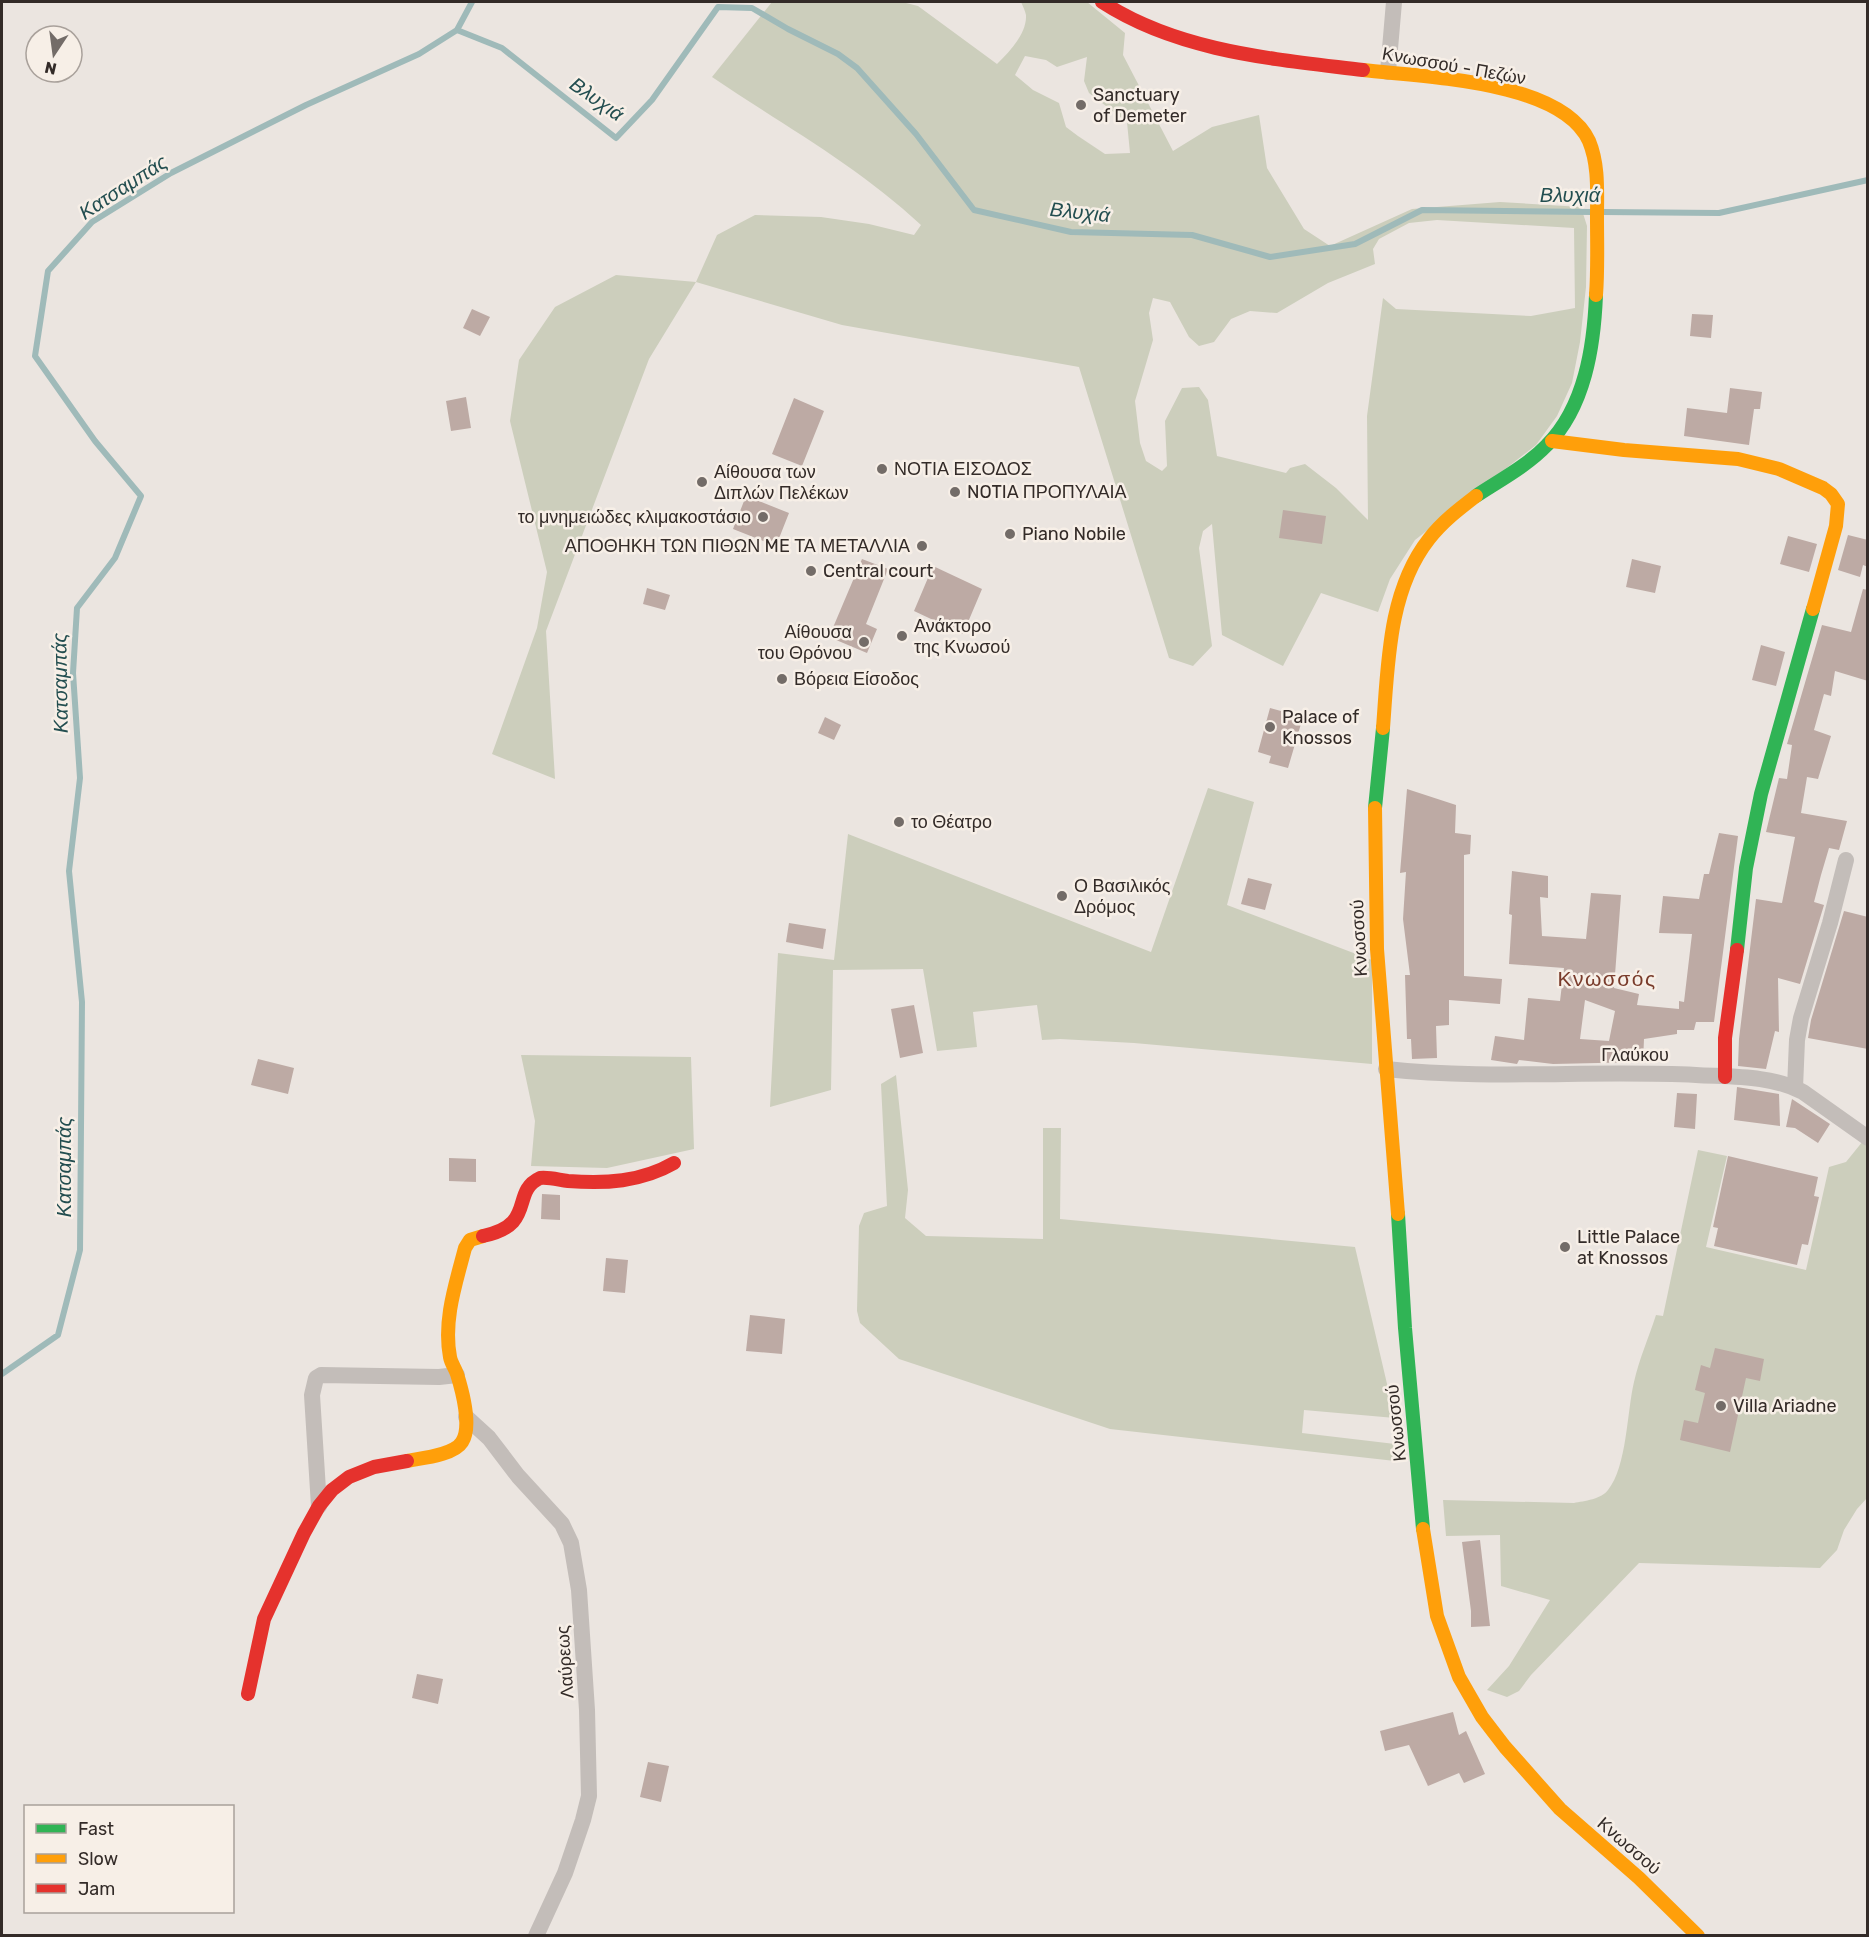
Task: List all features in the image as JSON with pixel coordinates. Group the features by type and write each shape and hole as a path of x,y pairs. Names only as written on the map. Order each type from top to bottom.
{"main road":[{"name":"Κνωσσού - Πεζών","path":"1102,2 1145,26 1203,45 1275,58 1496,88 1529,96 1560,109 1583,131 1591,146 1596,171 1596,312 1587,365 1573,407 1552,441 1529,460 1451,514 1429,539 1412,566 1396,615 1375,808"},
{"path":"1552,441 1626,450 1722,455 1757,461 1815,484 1831,493 1838,504 1836,525 1783,706 1744,873 1734,973 1726,1025 1725,1077"},
{"name":"Κνωσσού","path":"1375,808 1375,914 1396,1175 1405,1328 1424,1538 1430,1584 1441,1629 1458,1677 1466,1691 1505,1747 1530,1777 1560,1809 1647,1885 1698,1935"},
{"path":"248,1694 264,1619 285,1569 319,1506 332,1490 349,1478 374,1467 446,1454 462,1443 466,1431 466,1417 457,1375 450,1357 448,1318 465,1248 470,1240 496,1233 513,1224 528,1189 540,1178 572,1182 615,1182 650,1175 674,1163"}],"street":[{"path":"1388,72 1394,2"},
{"path":"1795,1088 1797,1040 1801,1018 1830,923 1846,860"},
{"name":"Γλαύκου","path":"1386,1069 1430,1073 1669,1074 1745,1077 1795,1088 1868,1138"},
{"path":"319,1506 312,1395 316,1378 321,1375 439,1377 457,1375"},
{"name":"Λαύρεως","path":"466,1417 489,1438 518,1476 562,1524 571,1543 579,1590 587,1710 589,1796 565,1873 536,1935"}],"green space":[{"path":"772,2 902,2 918,6 997,64 1007,54 1024,29 1026,15 1021,2 1087,2 1125,33 1123,55 1173,151 1212,127 1259,115 1267,168 1304,229 1330,246 1412,209 1500,202 1581,207 1587,226 1586,287 1580,342 1572,383 1557,416 1536,445 1415,540 1390,579 1378,612 1321,593 1283,666 1222,635 1212,524 1203,531 1199,548 1212,646 1193,666 1169,658 1079,367 842,325 696,282 717,235 755,215 821,217 869,224 914,235 921,225 846,165 712,77","holes":["1025,56 1046,60 1057,67 1087,57 1084,81 1089,93 1127,122 1130,153 1105,154 1066,127 1059,103 1033,90 1015,75","1437,220 1574,228 1575,308 1531,316 1396,309 1383,298 1367,416 1368,520 1336,488 1305,464 1290,468 1286,473 1217,456 1208,400 1199,387 1182,388 1165,421 1167,466 1162,471 1146,461 1140,443 1135,401 1153,340 1149,313 1153,298 1170,302 1189,337 1199,346 1214,342 1231,319 1250,311 1277,313 1328,283 1375,264 1373,249 1379,239 1409,223"]},
{"path":"616,275 696,282 649,359 546,631 555,779 492,754 537,628 547,572 510,421 519,360 555,307"},
{"path":"1208,788 1254,802 1227,905 1372,960 1372,1064 1134,1043 1042,1040 1037,1005 973,1012 977,1047 937,1051 923,969 833,970 831,1090 770,1107 778,953 834,960 848,834 1151,952"},
{"path":"521,1055 691,1057 694,1149 607,1168 531,1166 535,1121"},
{"path":"896,1075 908,1190 905,1218 926,1236 1043,1239 1043,1128 1061,1128 1060,1219 1355,1247 1395,1418 1304,1410 1302,1433 1395,1444 1395,1461 1110,1429 899,1359 860,1323 857,1311 859,1226 864,1213 887,1206 881,1084"},
{"path":"1863,1141 1867,1141 1867,1498 1844,1530 1837,1550 1820,1568 1639,1563 1531,1675 1519,1691 1507,1697 1487,1690 1509,1666 1550,1600 1501,1586 1500,1535 1446,1536 1443,1500 1574,1503 1597,1498 1608,1490 1619,1468 1623,1453 1634,1382 1639,1365 1656,1315 1663,1316 1698,1150 1727,1156 1706,1247 1806,1270 1829,1167 1846,1162"}],"building":[{"path":"472,309 490,317 480,336 463,328"},
{"path":"1692,314 1713,315 1711,338 1690,336"},
{"path":"1730,388 1762,392 1760,409 1754,409 1749,445 1684,436 1687,408 1727,413"},
{"path":"466,397 471,428 451,431 446,401"},
{"path":"794,398 824,411 802,466 772,454"},
{"path":"746,496 789,513 776,546 733,529"},
{"path":"1283,510 1326,516 1322,544 1279,538"},
{"path":"1848,535 1868,540 1868,567 1863,565 1860,577 1838,570"},
{"path":"1788,536 1817,544 1809,572 1780,564"},
{"path":"862,559 888,569 866,624 877,629 867,653 829,637"},
{"path":"1632,559 1661,566 1655,593 1626,587"},
{"path":"933,566 982,589 963,634 914,611"},
{"path":"647,588 670,595 665,610 643,604"},
{"path":"1863,589 1868,590 1868,681 1835,671 1831,696 1824,694 1814,730 1831,736 1818,779 1807,777 1801,813 1847,821 1839,850 1829,848 1821,875 1814,902 1824,905 1800,984 1778,978 1779,1032 1775,1031 1766,1069 1738,1066 1739,1039 1756,899 1782,903 1795,837 1766,832 1779,778 1787,779 1792,745 1787,744 1822,625 1851,632"},
{"path":"1761,645 1785,652 1776,686 1752,680"},
{"path":"1270,708 1303,717 1288,768 1269,763 1271,756 1258,752"},
{"path":"825,717 841,725 834,740 818,733"},
{"path":"1407,789 1456,805 1455,833 1471,835 1470,854 1464,855 1464,976 1502,979 1500,1004 1449,1000 1449,1025 1436,1026 1437,1058 1412,1059 1411,1039 1407,1039 1405,975 1410,975 1403,919 1406,872 1400,873"},
{"path":"1719,833 1738,836 1714,1022 1696,1022 1694,1030 1677,1030 1677,1034 1644,1039 1643,1062 1553,1064 1519,1060 1517,1064 1491,1060 1495,1036 1524,1040 1528,998 1560,1001 1564,968 1509,964 1512,871 1548,876 1548,898 1540,897 1542,936 1586,939 1591,893 1621,895 1614,988 1639,994 1637,1005 1679,1009 1679,1001 1684,1002 1692,934 1659,933 1663,896 1699,899 1704,874 1709,874","holes":["1585,1000 1615,1011 1609,1041 1580,1039"]},
{"path":"1248,878 1272,884 1265,910 1241,904"},
{"path":"1844,911 1868,917 1868,1049 1808,1038 1811,1020"},
{"path":"789,923 826,929 823,949 786,942"},
{"path":"914,1005 923,1053 900,1058 891,1009"},
{"path":"258,1059 294,1068 288,1094 251,1085"},
{"path":"1737,1087 1779,1094 1780,1126 1734,1120"},
{"path":"1677,1093 1697,1094 1695,1129 1674,1127"},
{"path":"1792,1099 1830,1124 1818,1143 1795,1128 1786,1127"},
{"path":"1728,1156 1818,1177 1814,1196 1819,1197 1808,1245 1802,1244 1797,1265 1714,1246 1718,1228 1713,1227"},
{"path":"449,1158 476,1159 476,1182 449,1181"},
{"path":"542,1194 560,1195 560,1220 541,1219"},
{"path":"606,1258 628,1260 625,1293 603,1291"},
{"path":"750,1315 785,1319 782,1354 746,1351"},
{"name":"Villa Ariadne","path":"1715,1348 1764,1359 1760,1381 1746,1378 1730,1452 1680,1440 1684,1420 1698,1423 1705,1393 1695,1390 1701,1365 1710,1368"},
{"path":"1480,1540 1490,1626 1471,1627 1462,1542"},
{"path":"417,1674 443,1679 438,1704 412,1698"},
{"path":"1453,1712 1459,1735 1466,1731 1485,1774 1464,1783 1459,1773 1428,1786 1409,1745 1385,1751 1380,1731"},
{"path":"648,1762 669,1766 661,1802 640,1797"}],"waterway":[{"name":"Κατσαμπάς","path":"2,1374 58,1335 80,1250 82,1002 69,871 80,778 73,673 77,608 115,558 141,496 95,441 35,356 48,271 92,222 171,173 306,105 419,54 457,30 472,2"},
{"name":"Βλυχιά","path":"457,30 502,48 616,138 652,100 718,7 752,8 838,54 857,68 916,134 974,210 1071,232 1192,235 1270,257 1355,244 1422,210 1592,212"},
{"name":"Βλυχιά","path":"1602,212 1719,213 1868,180"}],"traffic: fast":[{"path":"1476,496 1539,453 1560,430 1579,394 1585,375 1593,335 1596,295"},
{"path":"1737,950 1746,868 1761,794 1813,609"},
{"path":"1375,808 1383,728"},
{"path":"1398,1214 1405,1328 1423,1529"}],"traffic: slow":[{"path":"1363,70 1488,85 1550,105 1574,121 1589,141 1596,169 1596,295"},
{"path":"1552,441 1624,450 1738,459 1779,469 1823,488 1838,504 1836,526 1813,609"},
{"path":"1383,728 1392,629 1405,582 1415,559 1429,539 1451,516 1476,496"},
{"path":"1375,808 1377,949 1398,1214"},
{"path":"407,1461 452,1450 462,1442 465,1435 466,1418 463,1399 448,1343 449,1315 465,1248 470,1240 483,1236"},
{"path":"1423,1529 1437,1616 1459,1677 1482,1717 1505,1747 1560,1809 1639,1878 1698,1936"}],"traffic: jam":[{"path":"1102,2 1132,19 1195,43 1262,57 1363,70"},
{"path":"1725,1077 1725,1038 1737,950"},
{"path":"483,1236 500,1231 517,1217 526,1191 540,1178 609,1182 636,1178 674,1163"},
{"path":"248,1694 264,1619 319,1506 332,1490 349,1477 374,1467 407,1461"}],"place":[{"name":"Sanctuary of Demeter","path":"1081,105"},
{"name":"ΝΟΤΙΑ ΕΙΣΟΔΟΣ","path":"882,469"},
{"name":"Αίθουσα των Διπλών Πελέκων","path":"702,482"},
{"name":"NOTIA ΠΡΟΠΥΛΑΙΑ","path":"955,492"},
{"name":"το μνημειώδες κλιμακοστάσιο","path":"763,517"},
{"name":"Piano Nobile","path":"1010,534"},
{"name":"ΑΠΟΘΗΚΗ ΤΩΝ ΠΙΘΩΝ ME ΤΑ ΜΕΤΑΛΛΙΑ","path":"922,546"},
{"name":"Central court","path":"811,571"},
{"name":"Ανάκτορο της Κνωσού","path":"902,636"},
{"name":"Αίθουσα του Θρόνου","path":"864,642"},
{"name":"Βόρεια Είσοδος","path":"782,679"},
{"name":"Palace of Knossos","path":"1270,727"},
{"name":"το Θέατρο","path":"899,822"},
{"name":"Ο Βασιλικός Δρόμος","path":"1062,896"},
{"name":"Little Palace at Knossos","path":"1565,1247"},
{"name":"Villa Ariadne","path":"1721,1406"}],"district":[{"name":"Κνωσσός","path":"1607,979"}]}
